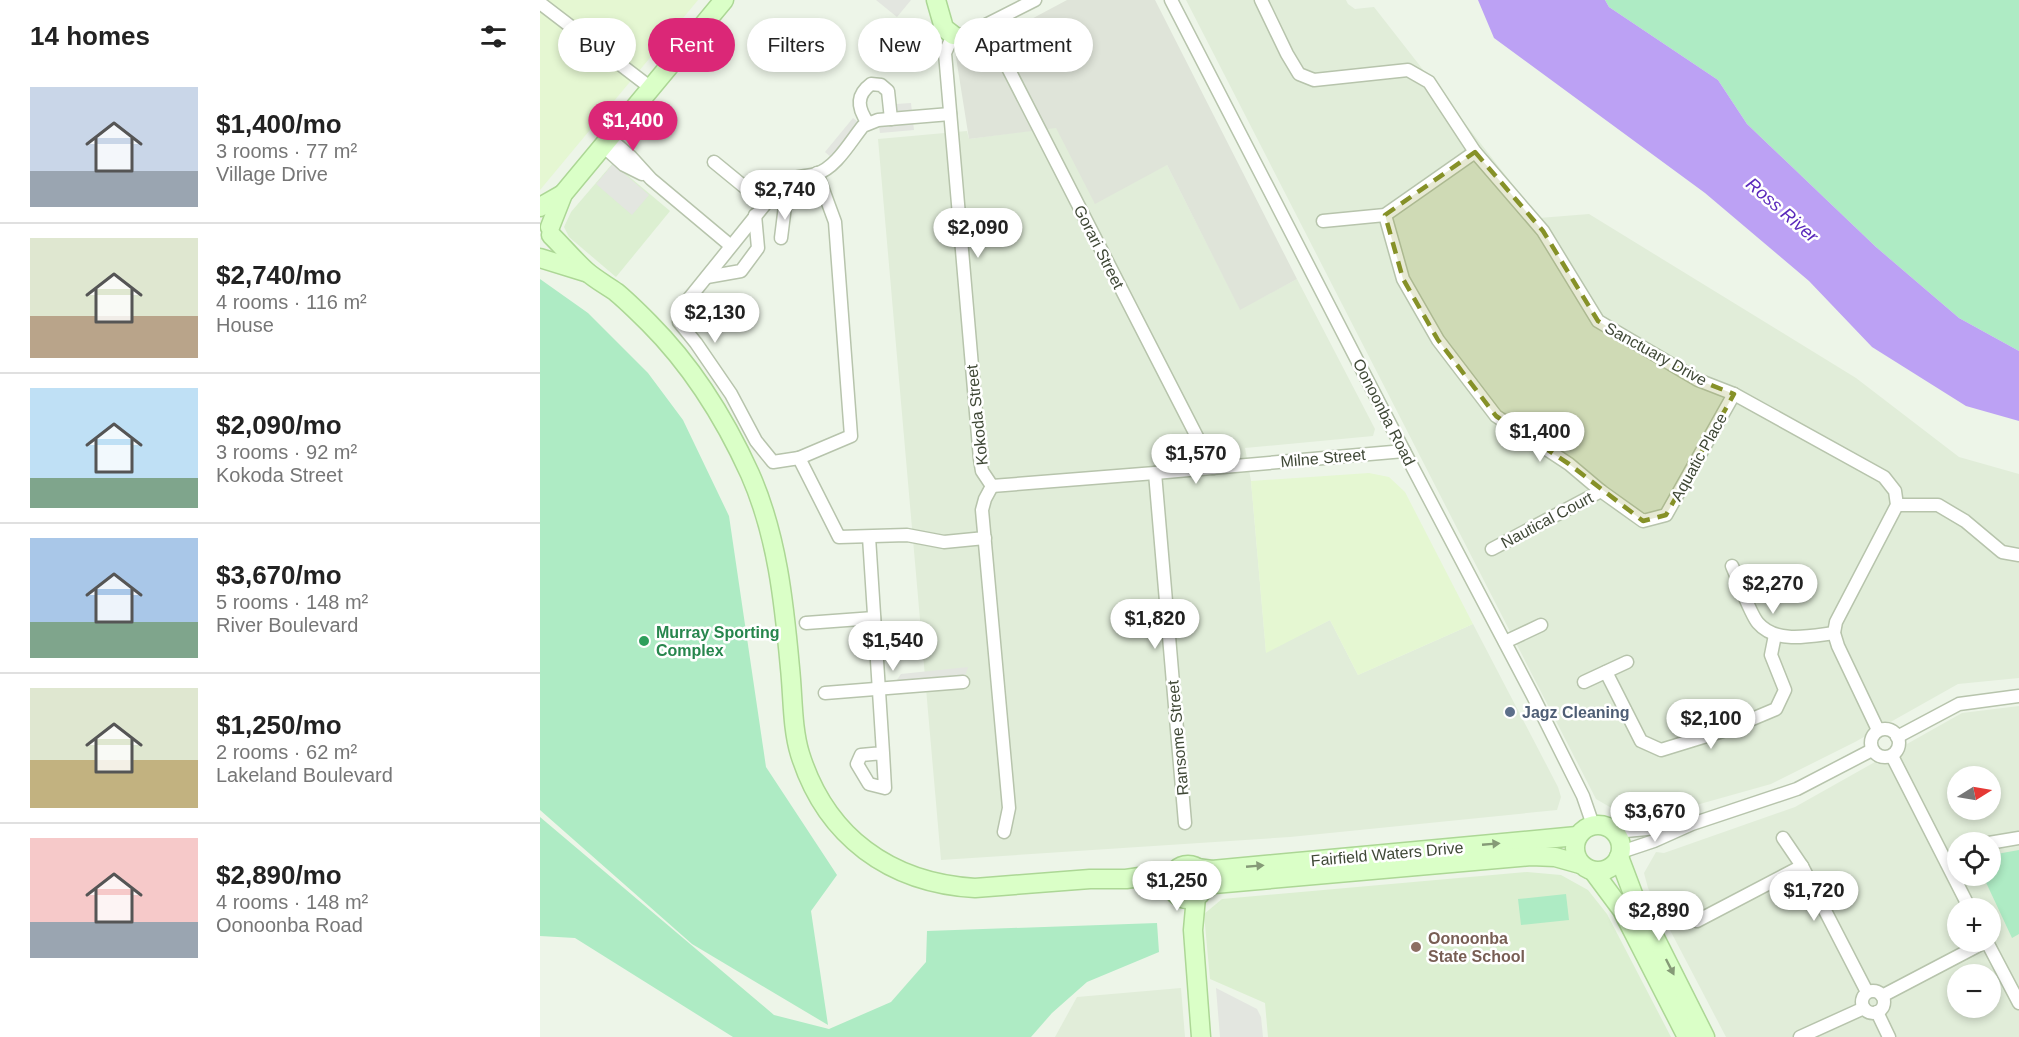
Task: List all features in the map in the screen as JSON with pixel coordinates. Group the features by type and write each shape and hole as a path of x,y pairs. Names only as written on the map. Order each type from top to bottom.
{"street":[{"path":"587,272 540,257 548,249 547,226 563,194 724,0"},
{"path":"936,0 944,28 953,35"},
{"path":"1000,18 1035,0"},
{"name":"Oonoonba Road","path":"1171,0 1505,642 1583,796 1593,825"},
{"name":"Sanctuary Drive","path":"1261,0 1299,74 1314,80 1408,70 1429,82 1475,152 1543,231 1598,321 1698,380 1734,394 1884,477 1895,491 1897,505"},
{"path":"540,3 651,88"},
{"name":"Kokoda Street","path":"953,35 945,53 950,114 980,459 982,471 992,486 983,505 1009,808 1004,832"},
{"name":"Gorari Street","path":"1010,72 1213,468"},
{"path":"868,123 862,114 859,99 861,93 871,84 881,85 888,91 891,119"},
{"path":"817,174 835,222 851,436 799,458 773,462 756,441 730,394 679,322 683,306 786,179 817,174 832,165 863,126 868,123 950,114"},
{"path":"605,141 624,165 651,179 731,246"},
{"path":"1323,221 1386,215 1475,152"},
{"path":"714,162 768,199 785,206"},
{"path":"540,207 563,194"},
{"path":"781,238 785,206 789,202 809,200"},
{"path":"707,277 741,271 758,249 755,215"},
{"name":"Aquatic Place","path":"1386,215 1403,279 1438,340 1496,416 1569,464 1601,491 1643,521 1666,515 1734,394"},
{"path":"547,226 587,272 618,294 680,357 732,437 751,476 767,521 777,560 785,610 799,752 816,795 847,834 871,855 909,875 936,884 975,888 1090,879 1126,879 1174,872"},
{"name":"Milne Street","path":"992,486 1404,451"},
{"path":"799,458 838,537 908,535 944,542 985,538"},
{"name":"Ransome Street","path":"1155,473 1185,823"},
{"name":"Nautical Court","path":"1492,549 1601,491"},
{"path":"1878,730 1834,633 1836,622 1897,505 1938,505 1965,521 2002,552 2019,555"},
{"path":"869,537 883,753"},
{"path":"1732,566 1758,622 1775,635 1802,638 1834,633"},
{"path":"806,623 874,618"},
{"path":"1505,642 1541,625"},
{"path":"1605,672 1641,741 1661,750 1726,729 1776,708 1785,690 1771,655 1775,635"},
{"path":"1584,682 1627,662"},
{"path":"825,693 963,682"},
{"path":"1898,736 1959,704 2019,696"},
{"path":"1887,729 1898,736 1899,745 1892,756 1878,757 1872,750 1870,741 1878,730 1887,729"},
{"path":"1587,867 1608,868 1620,854 1692,824 1797,789 1872,750"},
{"path":"1892,756 1947,851"},
{"path":"1615,832 1692,824"},
{"path":"1687,1037 1622,910 1574,850 1577,836 1587,827 1593,825 1609,827 1619,838 1620,854 1633,894 1705,1037"},
{"name":"Fairfield Waters Drive","path":"1197,868 1212,870 1577,836"},
{"path":"1783,838 1802,866 1867,992"},
{"path":"2001,841 2019,838"},
{"name":"Fairfield Waters Drive","path":"1189,894 1214,884 1531,856 1555,857 1587,867"},
{"path":"1189,894 1171,883 1177,868 1187,865 1197,868 1203,876 1189,894 1201,1037"},
{"path":"1697,921 1802,866"},
{"path":"1126,879 1189,894"},
{"path":"1882,996 1967,952"},
{"path":"1991,952 2019,1003"},
{"path":"1875,991 1882,996 1884,1003 1877,1012 1870,1013 1864,1008 1863,997 1867,992 1875,991"},
{"path":"1800,1037 1864,1008"},
{"path":"1877,1012 1889,1037"}],"highlighted area":[{"path":"1475,152 1543,231 1598,321 1698,380 1734,394 1666,515 1643,521 1569,464 1496,416 1438,340 1403,279 1385,215"}],"shaded area":[{"path":"540,0 698,0 683,18 648,18 648,60 540,190"},
{"path":"876,0 911,0 897,17"},
{"path":"1067,0 1155,0 1297,279 1240,310 1167,165 1095,204 1056,128 969,139 958,72 1093,72 1093,18 1033,18"},
{"path":"1186,0 1346,0 1355,9 1374,7 1539,218 1589,214 1856,378 1959,457 2019,474 2019,678 1958,684 1855,742 1771,784 1675,811 1627,817 1596,799"},
{"path":"1605,0 2019,0 2019,351 1959,318 1876,247 1747,124 1718,80 1609,7"},
{"path":"911,103 914,130 880,133 878,120 896,113 896,104"},
{"path":"853,118 861,124 832,158 825,152"},
{"path":"1056,127 1167,165 1240,309 1297,279 1375,429 1373,436 1245,448 1251,481 1266,652 1330,620 1358,675 1473,624 1558,787 1561,797 1557,810 1290,837 941,860 878,139 967,131 969,139"},
{"path":"613,163 670,211 616,277 569,237 564,227 571,212"},
{"path":"613,164 649,195 632,215 596,184"},
{"name":"Murray Sporting Complex","path":"540,279 588,313 648,373 683,420 729,516 766,767 837,875 811,911 828,1025 692,944 540,810"},
{"path":"1369,473 1389,477 1405,492 1473,624 1358,675 1330,620 1266,653 1251,481"},
{"path":"968,667 963,682 892,687 901,674"},
{"path":"2019,706 2019,1037 1726,1037 1648,888 1644,873 1656,852 1664,853 1795,807 1962,713"},
{"path":"540,817 774,1015 829,1029 891,1002 926,962 927,931 1157,923 1159,952 1087,982 1052,1013 1031,1037 733,1037 575,938 540,936"},
{"path":"2019,850 2019,934 2012,938 2001,914 2001,898 1993,898 1988,886 2001,886 2001,853"},
{"name":"Oonoonba State School","path":"1527,872 1561,875 1588,890 1607,914 1671,1037 1268,1037 1265,1003 1210,979 1204,914 1222,899"},
{"path":"1566,894 1569,920 1521,925 1518,899"},
{"path":"1181,988 1185,1037 1055,1037 1077,997"},
{"path":"1216,988 1257,1009 1261,1017 1263,1037 1220,1037"}],"water":[{"name":"Ross River","path":"1478,0 1605,0 1609,7 1718,80 1747,124 1876,247 1959,318 2019,351 2019,421 1966,406 1872,347 1809,281 1705,193 1494,38"}],"place":[{"name":"Murray Sporting Complex","path":"644,641"},
{"name":"Jagz Cleaning","path":"1510,712"},
{"name":"Oonoonba State School","path":"1416,947"}]}
